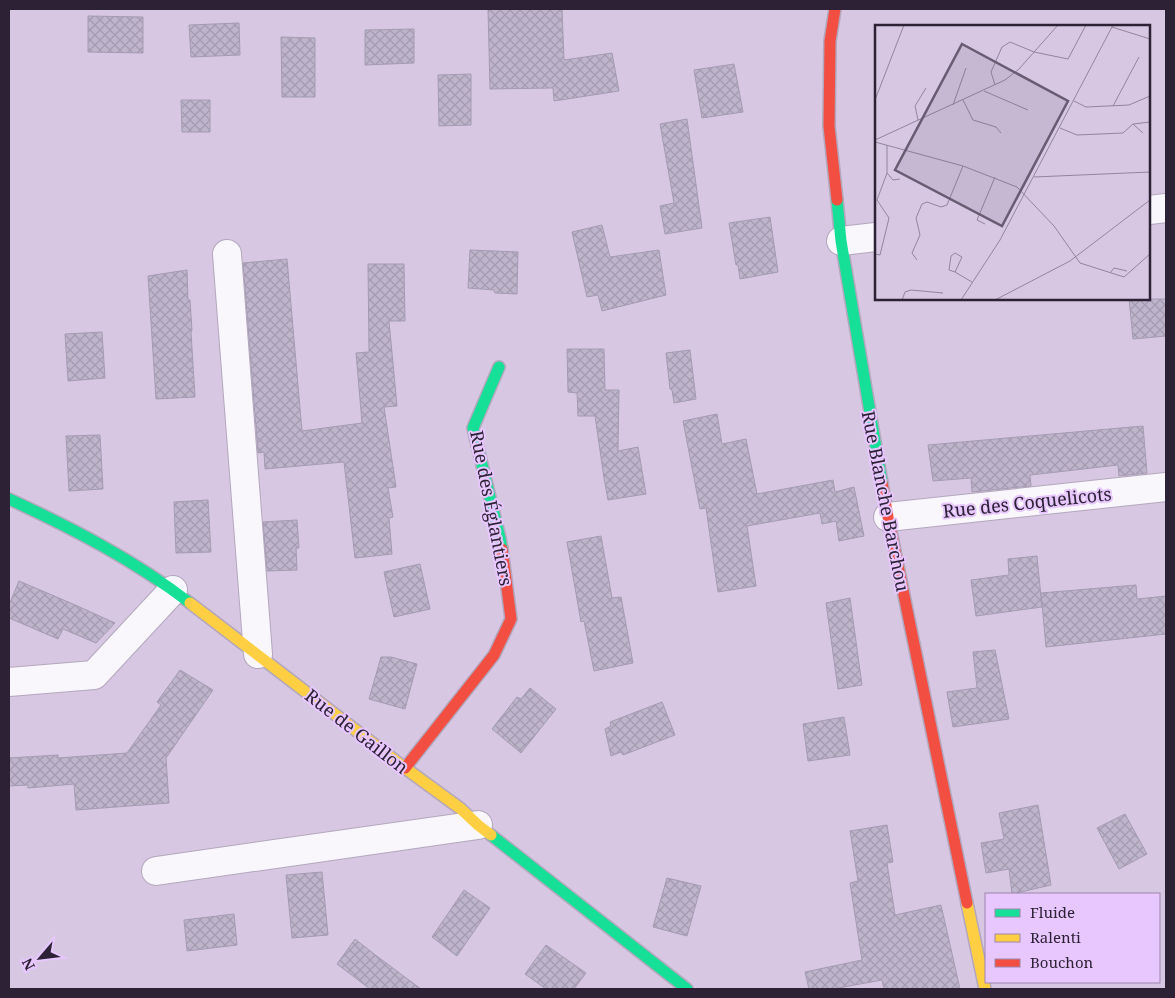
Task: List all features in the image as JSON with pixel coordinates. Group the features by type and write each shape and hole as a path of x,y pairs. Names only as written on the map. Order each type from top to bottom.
{"street":[{"name":"Rue Blanche Barchou","path":"835,9 830,40 829,126 840,241 888,517 984,989"},
{"path":"1150,210 1166,208"},
{"path":"840,241 875,237"},
{"path":"227,254 258,654"},
{"name":"Rue des Églantiers","path":"405,768 494,655 511,618 500,538 473,428 499,367"},
{"name":"Rue des Coquelicots","path":"888,517 1166,487"},
{"name":"Rue de Gaillon","path":"9,500 40,513 97,542 173,590 460,809 687,989"},
{"path":"9,682 94,675 173,590"},
{"path":"156,871 478,824"}],"building":[{"path":"488,9 562,9 564,60 612,53 619,91 554,101 553,88 490,89"},
{"path":"88,16 143,17 143,53 88,52"},
{"path":"239,23 240,55 191,57 189,25"},
{"path":"414,29 414,63 365,65 365,30"},
{"path":"281,37 315,38 315,97 282,97"},
{"path":"734,64 743,112 702,118 694,70"},
{"path":"471,74 471,125 439,126 438,75"},
{"path":"181,100 210,100 210,132 182,132"},
{"path":"687,119 702,228 665,234 660,206 674,203 660,124"},
{"path":"770,217 778,272 740,279 729,223"},
{"path":"602,225 610,257 659,250 666,295 602,311 598,295 587,297 572,232"},
{"path":"470,250 518,252 517,294 495,293 494,290 468,288"},
{"path":"287,259 302,431 362,423 356,353 369,352 368,264 404,264 405,321 389,321 397,406 384,407 396,487 388,488 393,517 389,518 392,554 355,558 344,462 265,469 264,452 258,453 243,263"},
{"path":"187,270 195,397 156,399 148,276"},
{"path":"1166,299 1166,336 1133,339 1129,300"},
{"path":"102,332 105,378 68,381 65,334"},
{"path":"567,349 604,349 605,390 619,390 618,451 638,447 646,494 608,500 595,416 578,416 577,393 568,392"},
{"path":"690,350 696,399 674,403 672,390 670,389 666,353"},
{"path":"717,414 722,444 746,439 757,494 833,480 835,492 854,487 864,536 839,541 836,521 822,524 820,513 747,526 756,586 718,592 706,508 700,509 683,421"},
{"path":"1143,426 1147,473 1119,476 1118,465 1030,475 1031,486 972,492 971,478 933,481 928,445"},
{"path":"100,435 103,489 69,491 66,436"},
{"path":"208,500 211,552 176,553 174,502"},
{"path":"297,520 299,548 296,548 297,570 267,571 263,522"},
{"path":"601,536 612,598 621,597 633,663 594,671 584,621 581,622 567,542"},
{"path":"1037,556 1042,607 976,616 971,580 1009,575 1008,559"},
{"path":"420,564 430,609 394,617 384,572"},
{"path":"19,581 115,623 96,643 63,629 58,639 9,618 9,605"},
{"path":"1136,585 1137,599 1166,596 1166,634 1046,647 1041,593"},
{"path":"850,598 862,685 838,689 826,603"},
{"path":"995,650 1009,719 953,727 947,692 977,688 973,652"},
{"path":"381,657 391,657 417,664 405,709 369,699"},
{"path":"180,670 213,690 166,758 169,803 76,810 74,784 28,788 28,785 9,786 9,758 58,755 58,758 127,753 161,705 157,702"},
{"path":"530,688 556,709 521,753 492,729 517,697 521,699"},
{"path":"662,702 675,735 623,755 621,752 611,756 605,729 611,726 610,722"},
{"path":"844,717 850,755 808,761 803,724"},
{"path":"1038,805 1051,885 1012,893 1009,869 986,873 981,843 1004,839 999,813"},
{"path":"1125,814 1147,854 1119,869 1097,828"},
{"path":"887,825 893,862 887,863 895,915 941,905 960,989 884,989 882,980 833,989 809,989 805,972 862,960 850,883 858,881 850,831"},
{"path":"322,872 328,935 292,938 286,875"},
{"path":"667,878 701,886 687,936 653,927"},
{"path":"464,890 490,908 457,956 432,937"},
{"path":"234,914 237,945 187,951 184,920"},
{"path":"355,939 421,989 370,989 337,964"},
{"path":"546,945 586,973 574,989 546,989 525,974"}],"traffic: fast":[{"path":"837,200 841,241 882,483"},
{"path":"499,367 473,428 502,549"},
{"path":"9,499 56,521 125,559 190,603"},
{"path":"491,835 687,989"}],"traffic: slow":[{"path":"190,603 461,809 491,835"},
{"path":"967,903 985,989"}],"traffic: jam":[{"path":"835,9 830,41 829,126 837,200"},
{"path":"882,483 967,903"},
{"path":"405,768 494,655 511,619 502,549"}]}
